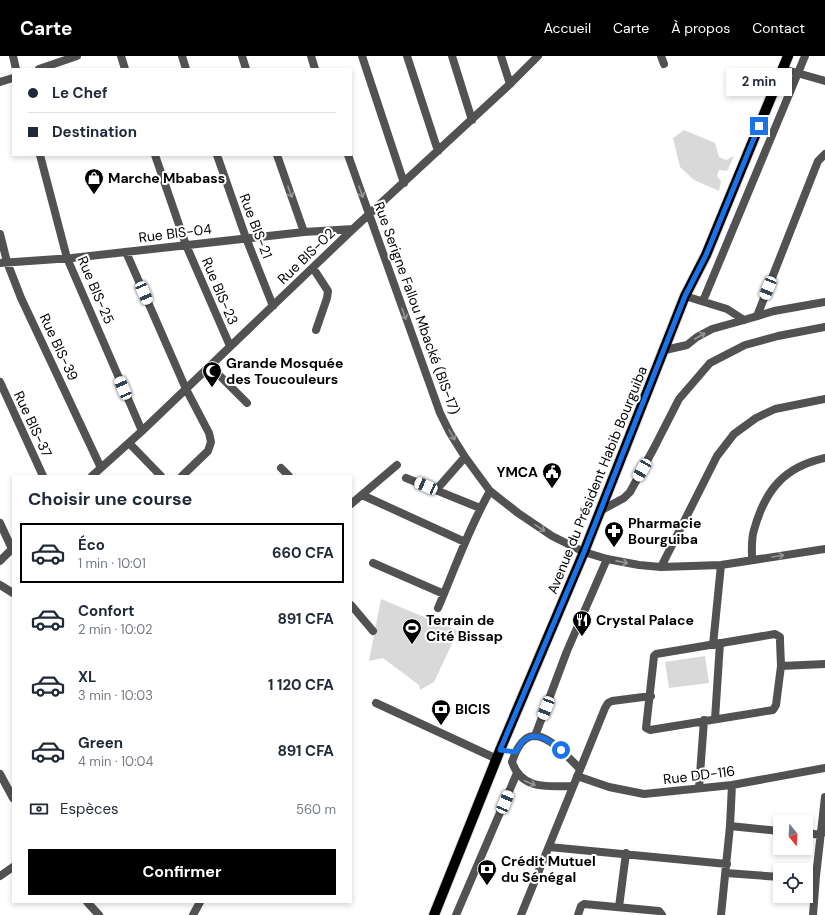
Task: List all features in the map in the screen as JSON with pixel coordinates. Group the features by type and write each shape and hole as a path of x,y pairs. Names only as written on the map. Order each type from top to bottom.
{"main road":[{"name":"Avenue du Président Habib Bourguiba","path":"434,915 496,759 584,552 665,350 685,296 706,255 788,56"}],"street":[{"path":"13,56 16,68"},
{"path":"42,68 77,56"},
{"path":"121,56 125,68"},
{"path":"182,56 186,68"},
{"path":"242,56 246,68"},
{"path":"311,56 315,68"},
{"path":"362,56 404,183"},
{"path":"407,56 438,151"},
{"path":"452,56 472,120"},
{"path":"501,56 510,84"},
{"name":"Rue BIS-02","path":"93,475 142,431 353,229 472,120 538,56"},
{"path":"703,301 805,56"},
{"path":"783,69 825,81"},
{"path":"0,82 12,78"},
{"path":"757,316 818,161 825,154"},
{"name":"Rue BIS-25","path":"40,156 70,258 142,431"},
{"name":"Rue BIS-23","path":"155,156 186,245 230,346"},
{"name":"Rue BIS-21","path":"216,156 246,238 273,306"},
{"path":"277,156 304,232"},
{"name":"Rue Serigne Fallou Mbacké (BIS-17)","path":"348,156 433,395 450,433 465,457 490,491 518,513 552,536 584,552 607,559 639,565 661,567 721,565 825,549"},
{"name":"Rue BIS-04","path":"4,263 70,258 304,232 353,229"},
{"name":"Rue BIS-39","path":"0,234 4,263 101,468"},
{"path":"126,252 186,389 209,433 211,442 208,451 183,475"},
{"path":"313,268 328,290 327,298 316,330"},
{"path":"685,296 726,309 744,320"},
{"path":"665,350 687,345 697,337 712,329 774,311 825,302"},
{"path":"600,511 624,498 630,492 679,399 710,362 745,345 778,336 825,327"},
{"path":"210,366 247,403"},
{"name":"Rue BIS-37","path":"0,382 43,475"},
{"path":"661,567 717,456 734,434 756,418 775,409 825,399"},
{"path":"129,443 160,475"},
{"path":"436,490 465,457"},
{"path":"752,560 754,531 770,491 780,479 796,468 815,460 825,458"},
{"path":"352,503 397,465"},
{"path":"281,468 288,475"},
{"path":"406,478 480,508"},
{"path":"438,608 480,508 490,491"},
{"path":"362,496 465,542"},
{"path":"0,523 12,549 0,561"},
{"path":"535,736 567,650 607,559"},
{"path":"373,563 444,594"},
{"path":"715,719 716,644 721,565"},
{"path":"0,585 12,592"},
{"path":"352,606 373,631"},
{"path":"775,634 780,637 781,666 776,705 773,710 704,720 650,730 646,728 651,696 654,656 656,654 775,634"},
{"path":"781,666 825,664"},
{"path":"521,915 608,703 612,701 651,696"},
{"path":"376,703 496,759"},
{"path":"699,788 704,720"},
{"path":"573,786 539,786 530,784 517,773 512,762 516,752 522,741 535,736 542,737 551,742 579,773"},
{"path":"500,750 516,752"},
{"name":"Rue DD-116","path":"579,773 609,787 644,794 732,785 825,768"},
{"path":"456,915 517,773"},
{"path":"0,774 12,796"},
{"path":"721,915 727,864 732,785"},
{"path":"813,915 825,797"},
{"path":"730,826 773,830"},
{"path":"813,834 821,835"},
{"path":"549,846 727,864"},
{"path":"619,907 626,853"},
{"path":"0,876 12,868"},
{"path":"726,873 773,876"},
{"path":"813,879 825,875"},
{"path":"88,903 99,915"},
{"path":"192,915 199,903"},
{"path":"578,915 584,904 659,911 662,915"}],"shaded area":[{"path":"684,130 715,143 719,157 726,160 734,156 727,171 719,170 717,176 721,181 719,191 694,180 680,167 673,138"},
{"path":"624,412 626,415 614,447 611,449 608,447 621,414"},
{"name":"Terrain de Cité Bissap","path":"381,599 458,631 434,682 420,690 419,685 383,658 369,661"},
{"path":"705,656 709,683 669,688 665,662"}],"place":[{"name":"Marche Mbabass","path":"94,195"},
{"name":"Grande Mosquée des Toucouleurs","path":"212,388"},
{"name":"YMCA","path":"552,489"},
{"name":"Pharmacie Bourguiba","path":"614,548"},
{"name":"Crystal Palace","path":"582,637"},
{"name":"Terrain de Cité Bissap","path":"412,645"},
{"name":"BICIS","path":"441,726"},
{"name":"Crédit Mutuel du Sénégal","path":"487,886"}],"route":[{"path":"561,750 542,737 535,736 522,741 516,752 500,750 584,552 685,296 706,255 759,126"}]}
